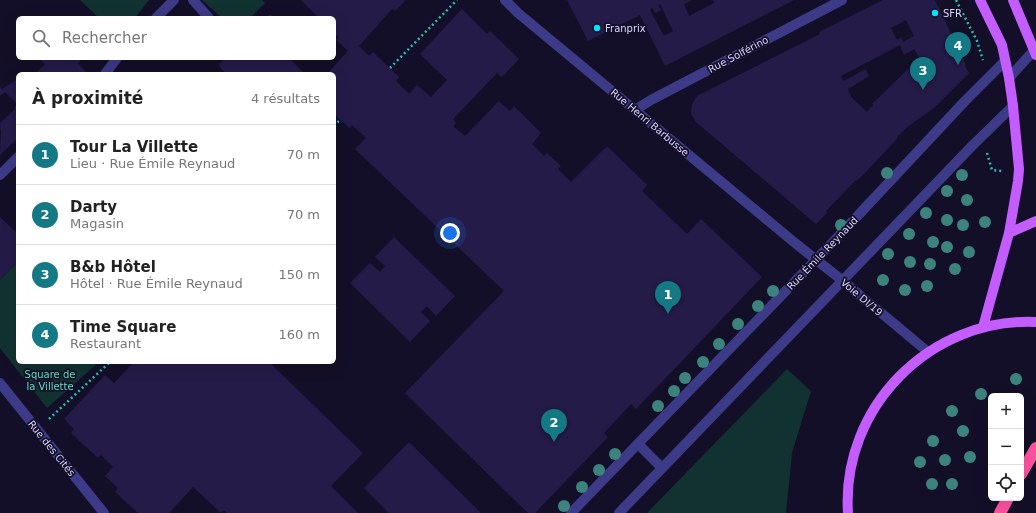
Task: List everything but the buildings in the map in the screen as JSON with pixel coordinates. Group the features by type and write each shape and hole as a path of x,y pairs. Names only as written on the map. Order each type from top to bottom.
{"highway":[{"path":"1024,469 1036,448"},
{"path":"1000,513 1006,501"}],"main road":[{"path":"980,0 1002,45 1006,61 1013,106 1019,169 1009,233 983,327"},
{"path":"1013,0 1035,51"},
{"path":"1009,233 1036,221"},
{"path":"848,513 849,478 855,453 864,429 875,407 890,386 908,368 928,352 964,334 983,327 1004,323 1036,322"}],"street":[{"path":"158,16 174,0"},
{"path":"193,0 207,16"},
{"name":"Rue Henri Barbusse","path":"505,0 518,13 795,243"},
{"name":"Rue Solférino","path":"635,110 651,100 842,0"},
{"path":"1009,78 1035,51"},
{"path":"106,72 116,60"},
{"name":"Rue Émile Reynaud","path":"571,513 816,260 965,101 1006,61"},
{"path":"619,513 972,146 1013,106"},
{"path":"0,175 16,159"},
{"name":"Voie DI/19","path":"795,243 928,352"},
{"name":"Rue des Cités","path":"0,383 104,513"},
{"path":"638,444 662,468"}],"path":[{"path":"390,68 457,0"},
{"path":"956,0 977,41 983,61"},
{"path":"336,124 340,120"},
{"path":"37,429 108,364"}],"green space":[{"path":"80,0 149,0 137,16 97,16"},
{"path":"202,0 262,0 265,3 252,16 220,16"},
{"name":"Square de la Villette","path":"16,263 16,364 97,364 47,408 0,348 0,280"},
{"path":"787,369 811,391 792,453 786,513 647,513"}],"place":[{"name":"SFR","path":"935,13"},
{"name":"Franprix","path":"597,28"},
{"name":"Time Square","path":"958,65"},
{"name":"B&b Hôtel","path":"923,90"},
{"name":"Tour La Villette","path":"668,314"},
{"name":"Darty","path":"554,442"}]}
